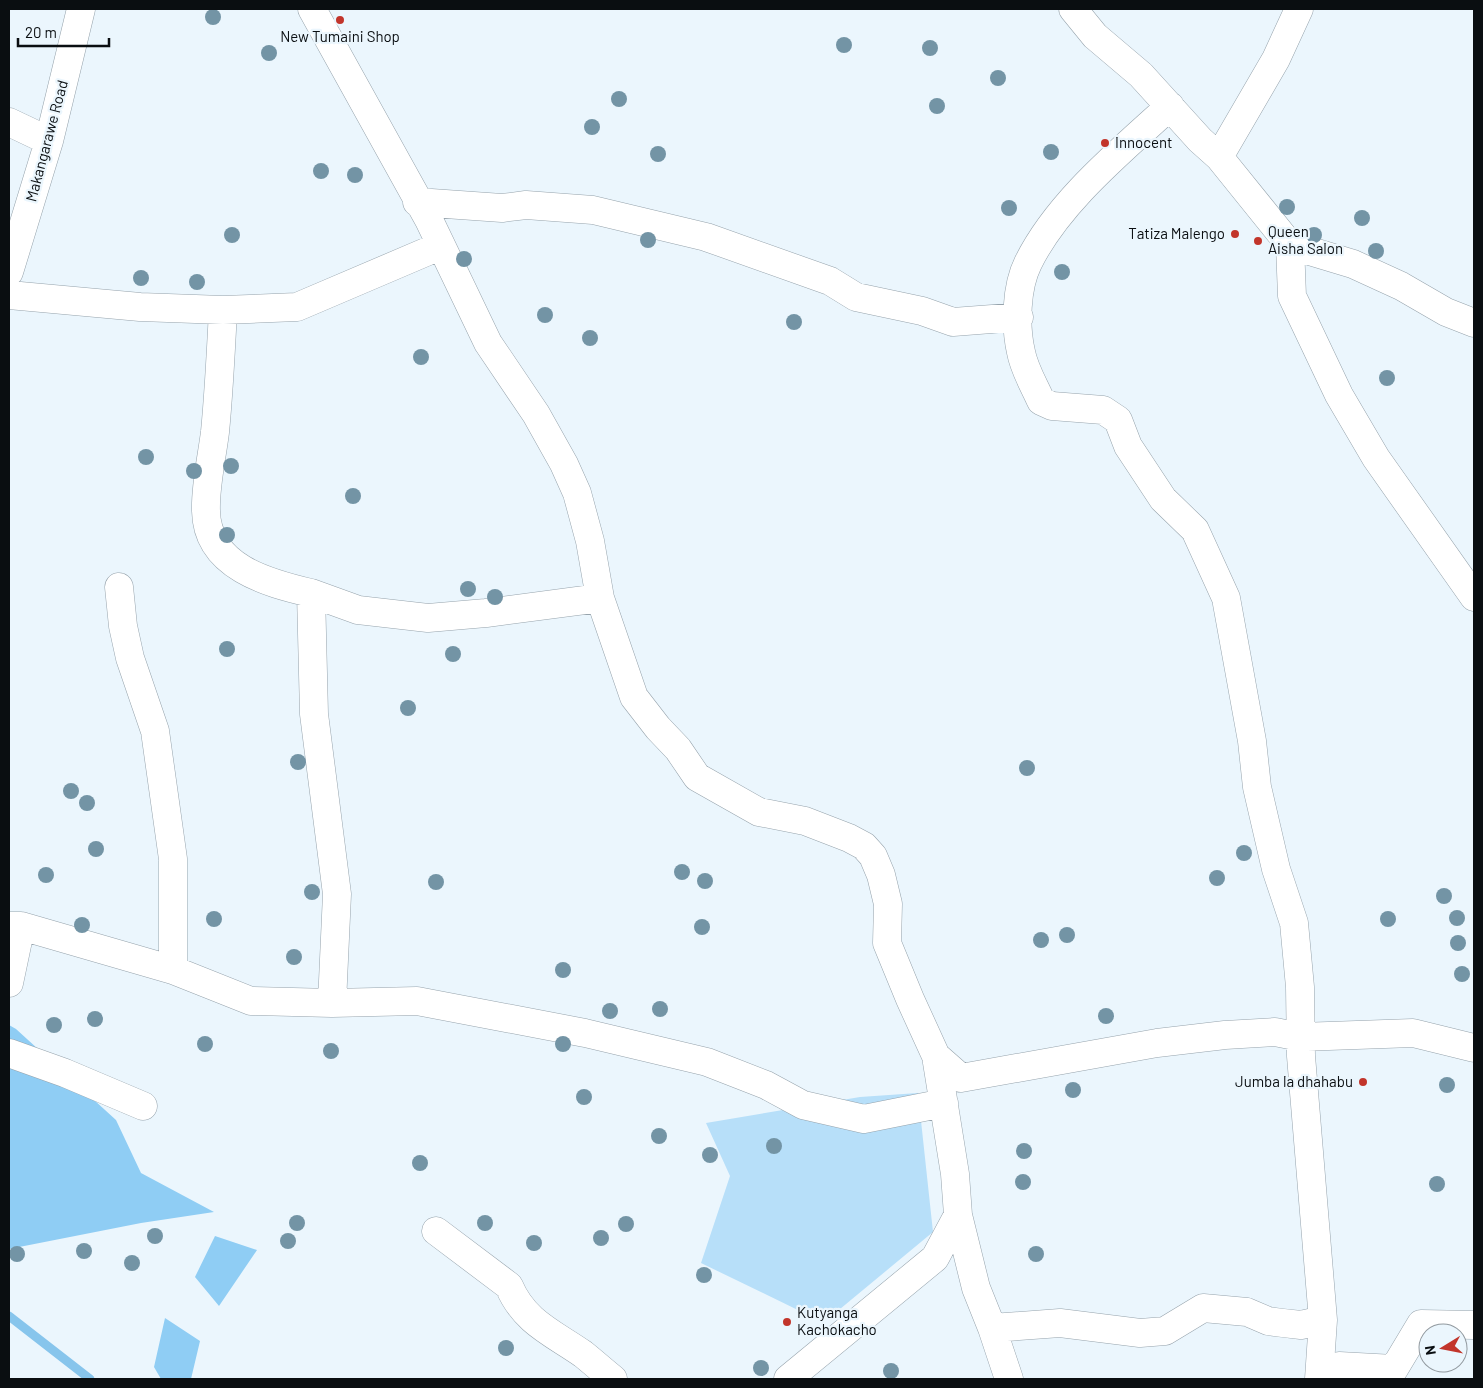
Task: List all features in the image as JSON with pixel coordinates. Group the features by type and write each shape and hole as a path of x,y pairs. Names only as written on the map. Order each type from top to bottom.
{"street":[{"name":"Makangarawe Road","path":"9,272 49,141 81,9"},
{"path":"312,9 417,202 488,343 536,414 564,464 577,493 590,541 600,598 634,697 658,728 678,749 696,777 759,812 805,821 849,838 864,846 873,856 881,875 888,904 887,943 910,1000 936,1056 955,1174 958,1214 976,1288 992,1328 1008,1379"},
{"path":"1073,9 1095,36 1141,74 1218,157 1290,245 1353,264 1401,286 1446,312 1474,323"},
{"path":"1218,157 1276,59 1299,9"},
{"path":"1170,106 1101,169 1060,215 1028,263 1020,287 1020,351 1041,401 1052,406 1103,410 1118,420 1128,446 1163,499 1195,530 1226,598 1251,732 1257,787 1276,869 1294,923 1300,987 1300,1037 1323,1320 1319,1375 1339,1366 1394,1369 1421,1324 1474,1325"},
{"path":"9,122 49,141"},
{"path":"417,202 502,208 526,205 592,210 706,237 830,281 856,298 922,311 953,322 1019,317"},
{"path":"1290,245 1292,296 1339,395 1376,458 1474,597"},
{"path":"9,295 140,307 223,310 297,307 440,246"},
{"path":"223,310 218,406 206,512 212,537 226,557 239,569 278,586 312,593 358,610 428,618 486,613 600,598"},
{"path":"119,587 123,626 130,658 155,731 173,859 173,970"},
{"path":"312,593 314,714 337,894 332,1003"},
{"path":"9,983 15,926 173,970 251,1002 417,1001 585,1033 707,1062 766,1085 803,1105 864,1119 944,1103"},
{"path":"936,1056 961,1078 1157,1043 1215,1036 1275,1032 1300,1037 1413,1033 1474,1050"},
{"path":"9,1053 65,1073 143,1106"},
{"path":"788,1379 935,1258 958,1214"},
{"path":"436,1231 509,1286 514,1299 533,1322 584,1355 613,1379"},
{"path":"992,1328 1060,1323 1148,1332 1165,1331 1203,1308 1246,1312 1268,1321 1301,1325 1323,1320"}],"shaded area":[{"path":"9,1025 16,1029 116,1120 141,1173 214,1212 141,1223 9,1249"},
{"path":"918,1093 933,1232 834,1314 804,1313 701,1263 730,1176 706,1123 860,1097"},
{"path":"215,1236 257,1250 219,1306 195,1277"},
{"path":"165,1318 200,1341 191,1379 161,1379 154,1367"}],"waterway":[{"path":"9,1316 90,1379"}],"place":[{"name":"New Tumaini Shop","path":"340,20"},
{"name":"Innocent","path":"1105,143"},
{"name":"Tatiza Malengo","path":"1235,234"},
{"name":"Queen Aisha Salon","path":"1258,241"},
{"name":"Jumba la dhahabu","path":"1363,1082"},
{"name":"Kutyanga Kachokacho","path":"787,1322"}]}
